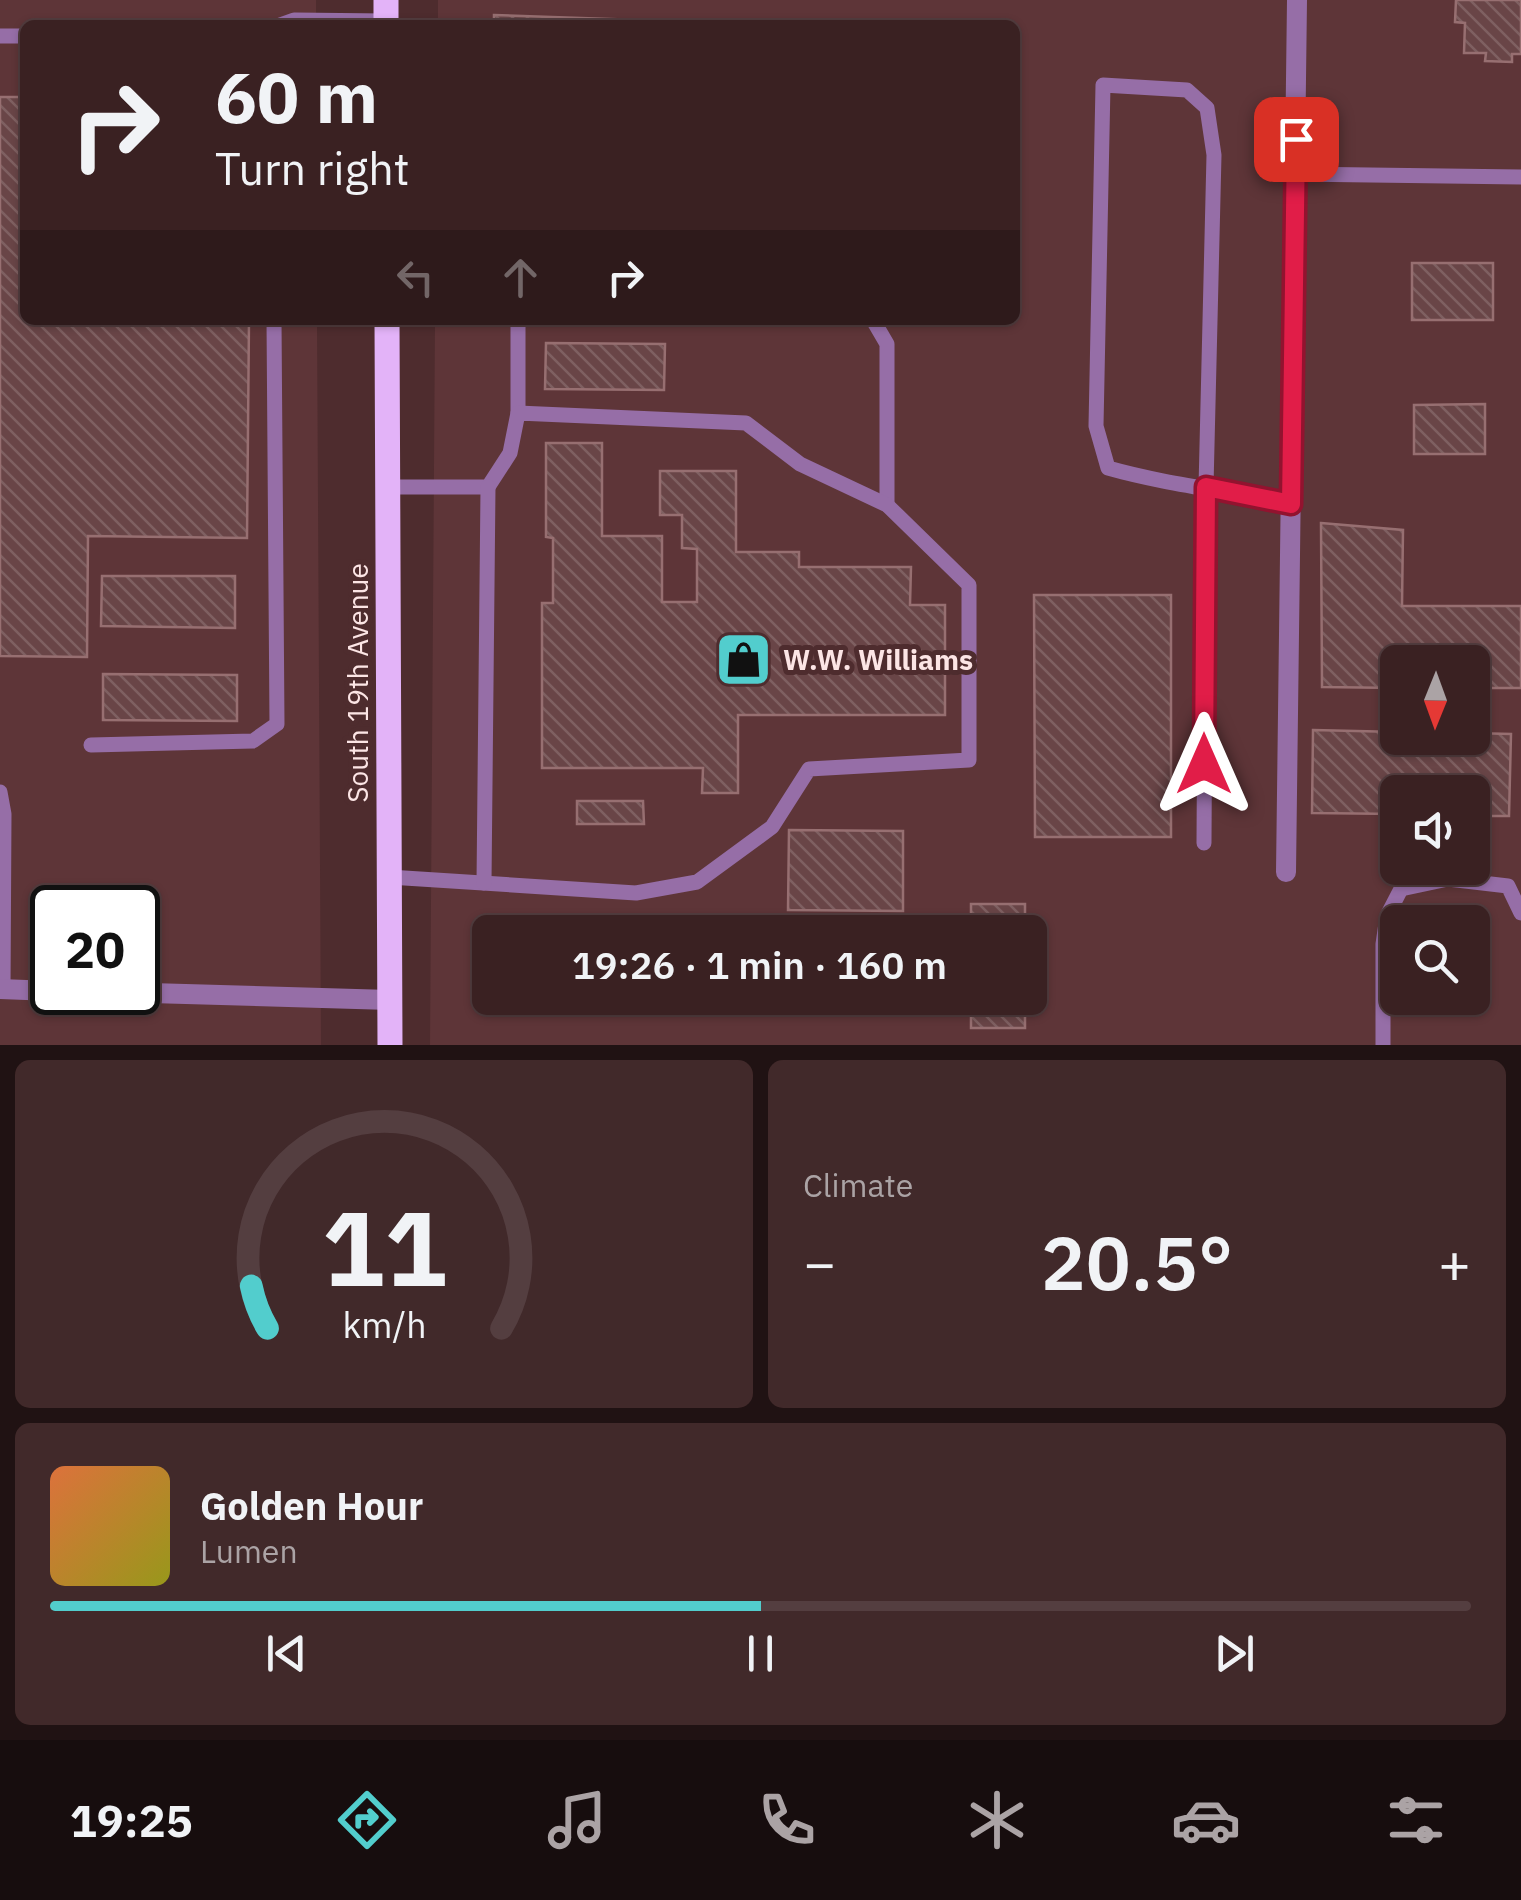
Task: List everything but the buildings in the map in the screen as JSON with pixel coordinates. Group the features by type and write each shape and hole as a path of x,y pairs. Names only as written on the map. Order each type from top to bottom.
{"main road":[{"name":"South 19th Avenue","path":"387,325 390,1045"}],"street":[{"path":"1286,872 1298,0"},
{"path":"1,990 30,991"},
{"path":"160,993 390,1000"}],"lane":[{"path":"294,20 386,15"},
{"path":"1204,843 1206,487 1214,155 1207,108 1186,90 1103,84 1096,426 1108,468 1141,478 1206,487 1291,504"},
{"path":"1295,174 1521,177"},
{"path":"91,744 254,741 277,724 274,325"},
{"path":"484,884 488,487 510,453 518,413 518,325"},
{"path":"876,325 887,344 887,505"},
{"path":"389,877 636,893 697,882 772,827 809,769 968,760 969,585 887,505 800,464 746,423 518,413"},
{"path":"388,487 488,487"},
{"path":"0,792 4,814 1,990"},
{"path":"1383,1045 1386,916 1401,889 1448,879 1508,886 1521,913"}],"shaded area":[{"path":"0,0 316,0 316,20 20,20 20,325 317,325 321,1045 0,1045"},
{"path":"438,0 1521,0 1521,1045 430,1045 435,325 1020,325 1020,20 438,20"}],"place":[{"name":"W.W. Williams","path":"744,660"}],"route":[{"path":"1204,764 1206,487 1291,504 1296,139"}]}
